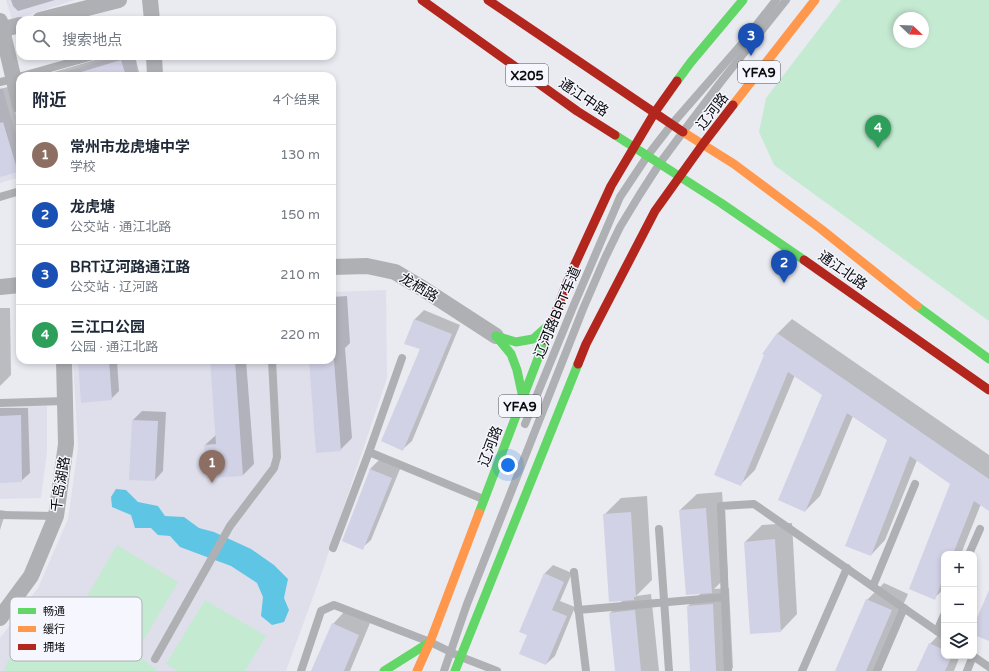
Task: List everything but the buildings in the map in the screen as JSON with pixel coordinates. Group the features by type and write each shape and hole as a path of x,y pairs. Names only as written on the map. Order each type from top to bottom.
{"main road":[{"name":"通江中路","path":"422,0 577,111 660,163"},
{"name":"通江中路","path":"488,0 683,132"},
{"name":"YFA9","path":"634,146 655,112 691,62 743,0"},
{"name":"辽河路","path":"704,144 815,0"},
{"name":"通江北路","path":"683,132 734,164 814,224 908,300 989,359"},
{"name":"YFA9","path":"455,671 586,344 655,212 704,144"},
{"name":"辽河路","path":"417,671 434,646 484,499 570,275 611,186 634,146"},
{"name":"通江北路","path":"660,163 828,276 989,390"},
{"path":"496,336 516,342 533,339 552,322"},
{"path":"496,336 511,354 518,370 523,398"},
{"path":"384,671 434,646"},
{"path":"461,657 462,671"}],"street":[{"path":"56,16 119,0"},
{"path":"150,0 152,16"},
{"path":"14,78 1,27 16,25"},
{"path":"154,60 156,72"},
{"name":"龙栖路","path":"336,267 367,266 395,272 496,336"},
{"path":"0,287 16,286"},
{"name":"千岛湖路","path":"16,597 31,576 56,516 66,444 64,364"},
{"name":"千岛湖路","path":"0,618 10,604"}],"lane":[{"name":"辽河路BRT车道","path":"522,430 620,197 648,155 672,124 735,51 776,0"},
{"name":"辽河路BRT车道","path":"444,671 466,604 583,309 620,227 660,163 720,83 786,0"},
{"path":"36,72 79,60"},
{"path":"0,197 16,192"},
{"path":"333,548 370,452 402,358"},
{"path":"155,659 230,526 274,468 277,457 272,364"},
{"path":"0,403 65,401"},
{"path":"370,452 484,499"},
{"path":"873,586 915,484"},
{"path":"728,671 721,506 754,504 941,633"},
{"path":"0,515 56,516"},
{"path":"659,529 669,671"},
{"path":"970,551 980,529"},
{"path":"434,646 481,531"},
{"path":"802,671 847,568"},
{"path":"574,572 586,671"},
{"path":"578,610 725,597"},
{"path":"301,671 321,612 334,605 497,671"},
{"path":"878,671 904,608"},
{"path":"967,671 972,659"},
{"path":"977,659 989,667"}],"shaded area":[{"path":"6,0 75,0 25,16 16,16 16,19 12,20"},
{"path":"105,60 136,60 137,72 65,72"},
{"path":"2,87 16,135 16,178 0,183 0,88"},
{"path":"386,290 387,378 321,575 286,671 0,671 0,638 10,625 10,661 142,661 142,597 31,597 38,588 68,519 78,448 73,364 336,364 336,292"},
{"path":"47,406 47,452 41,498 0,499 0,407"}],"green space":[{"path":"841,0 989,0 989,321 774,165 759,132 766,98"},
{"path":"117,545 178,582 142,643 142,597 87,597"},
{"path":"205,600 266,636 245,671 178,671 166,664"},
{"path":"142,658 158,671 4,671 10,659 10,661 142,661"}],"water":[{"path":"116,489 126,490 138,502 158,506 165,516 184,517 199,528 214,532 251,549 274,565 288,579 284,598 289,610 284,622 272,625 261,616 263,597 257,583 231,566 180,547 170,536 158,535 151,528 135,528 131,515 112,507 111,497"}],"traffic: fast":[{"path":"677,81 743,0"},
{"path":"615,135 721,203 804,260"},
{"path":"917,306 989,359"},
{"path":"496,336 516,342 533,339 552,322"},
{"path":"496,336 511,354 517,370 523,398"},
{"path":"479,513 545,340"},
{"path":"455,671 578,364"},
{"path":"384,671 430,642"}],"traffic: slow":[{"path":"733,105 815,0"},
{"path":"683,132 734,164 821,229 917,306"},
{"path":"417,671 430,642 479,513"}],"traffic: jam":[{"path":"422,0 577,111 615,135"},
{"path":"488,0 683,132"},
{"path":"545,340 570,275 611,186 655,112 677,81"},
{"path":"578,364 586,344 655,211 733,105"},
{"path":"804,260 989,390"}],"place":[{"name":"BRT辽河路通江路","path":"751,56"},
{"name":"三江口公园","path":"878,148"},
{"name":"龙虎塘","path":"784,283"},
{"name":"常州市龙虎塘中学","path":"212,483"}]}
